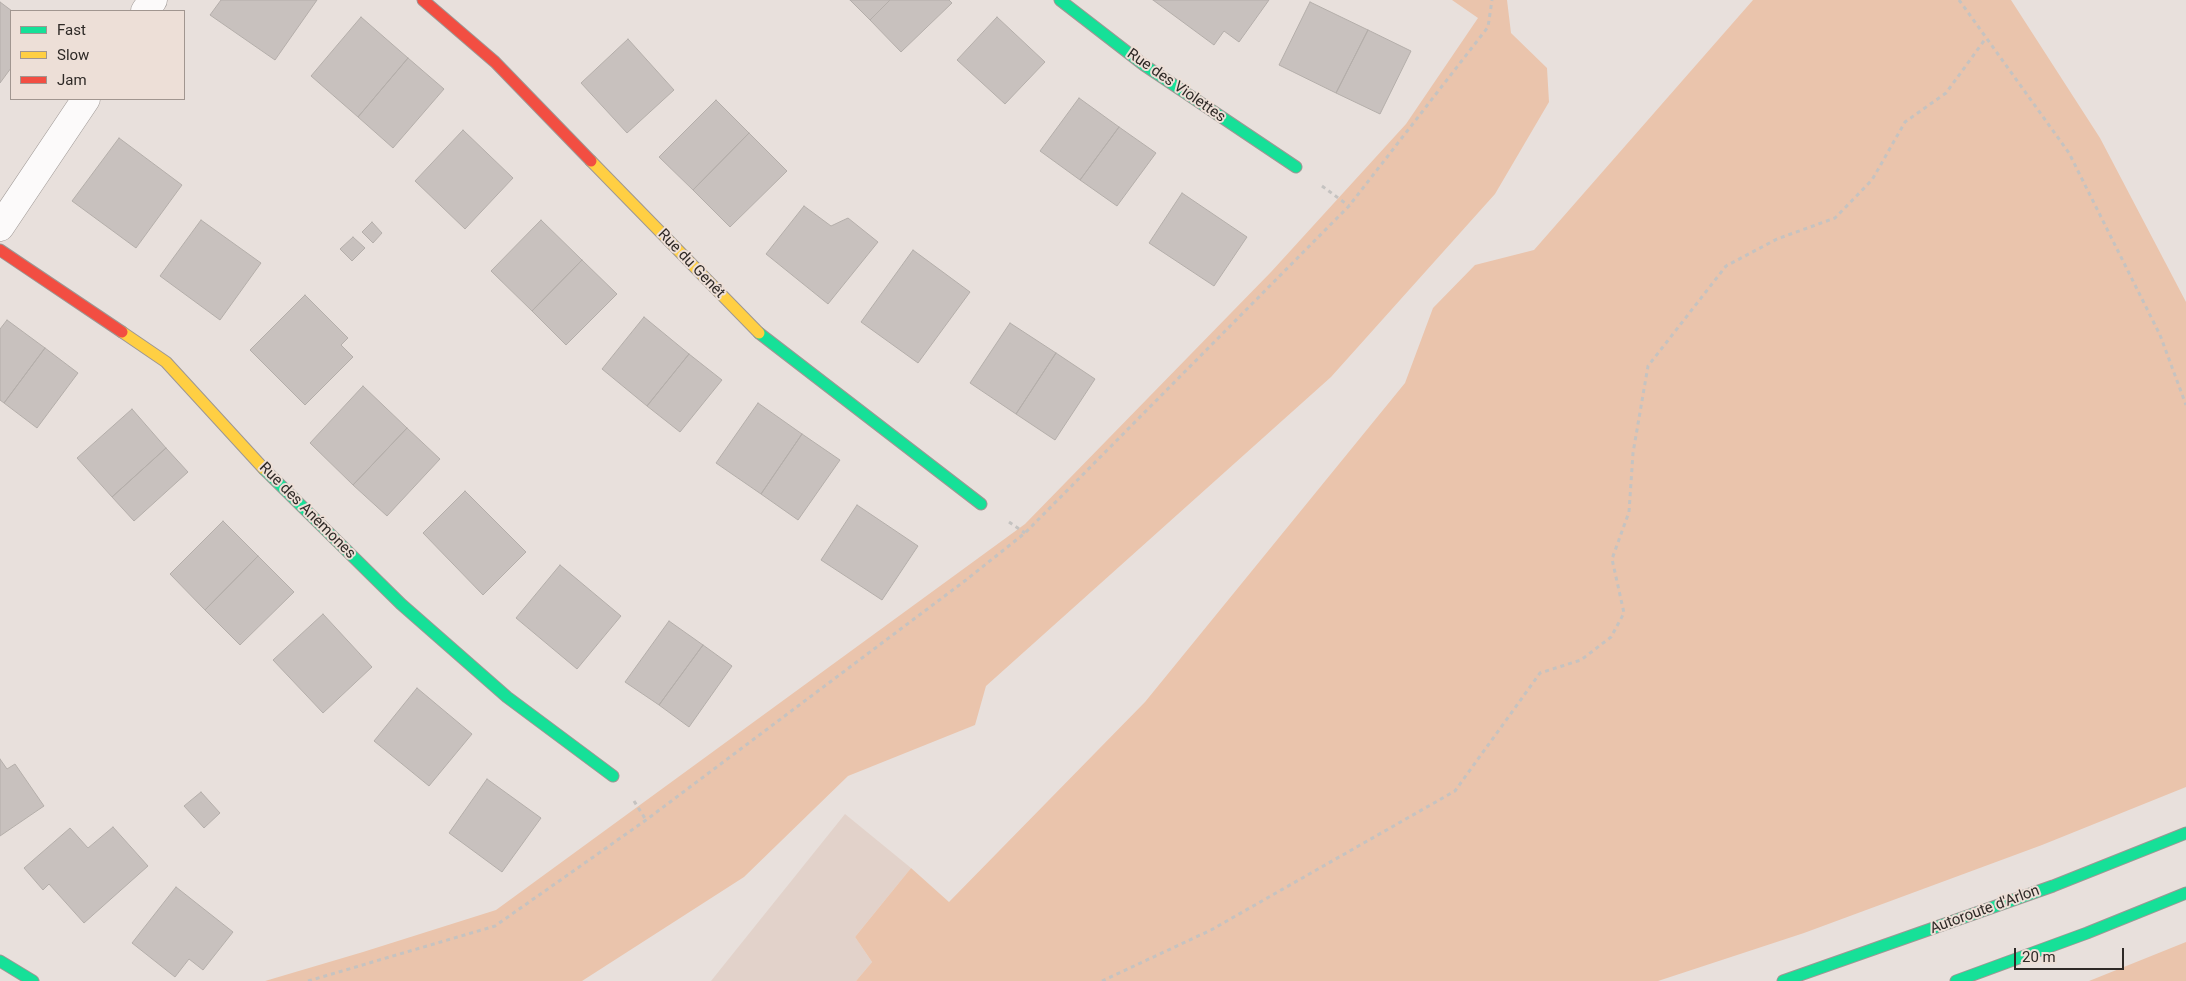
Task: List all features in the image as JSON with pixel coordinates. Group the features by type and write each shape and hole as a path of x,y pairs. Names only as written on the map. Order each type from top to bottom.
{"main road":[{"name":"Rue du Genêt","path":"423,0 496,62 757,332 981,504"},
{"name":"Rue des Violettes","path":"1060,0 1144,65 1296,167"},
{"name":"Rue des Anémones","path":"0,250 166,362 256,461 401,604 507,697 614,776"},
{"name":"Autoroute d'Arlon","path":"1783,981 2054,886 2186,833"},
{"path":"1956,981 2088,933 2186,893"},
{"path":"0,961 33,981"}],"street":[{"path":"0,226 85,100"}],"path":[{"path":"308,981 494,926 654,814 966,580 1025,532 1349,206 1488,27 1492,0"},
{"path":"1959,0 2069,153 2160,335 2186,405"},
{"path":"1102,981 1211,930 1455,790 1540,673 1581,660 1611,637 1624,613 1612,559 1629,512 1633,453 1648,366 1726,266 1777,239 1835,218 1872,180 1905,122 1946,93 1986,38"}],"shaded area":[{"path":"1452,0 1507,0 1511,33 1547,68 1549,102 1495,194 1331,377 986,686 975,725 848,776 744,877 582,981 265,981 496,910 1025,524 1271,272 1406,124 1478,18"},
{"path":"1753,0 2011,0 2100,138 2186,302 2186,787 2042,845 1804,933 1658,981 856,981 872,962 855,937 911,868 949,902 1145,702 1405,383 1433,308 1475,265 1534,250"},
{"path":"845,814 911,868 855,937 872,962 856,981 711,981"},
{"path":"2186,942 2186,981 2089,981 2094,979"}],"building":[{"path":"221,0 317,0 275,60 210,15"},
{"path":"850,0 890,0 870,20"},
{"path":"890,0 949,0 952,3 901,52 870,20"},
{"path":"1153,0 1269,0 1239,42 1224,31 1214,45"},
{"path":"0,2 11,10 10,69 0,83"},
{"path":"1310,2 1368,30 1336,93 1279,65"},
{"path":"361,17 408,58 358,117 311,76"},
{"path":"997,17 1045,62 1005,104 957,60"},
{"path":"1368,30 1411,51 1380,114 1336,93"},
{"path":"628,39 674,90 627,133 581,83"},
{"path":"408,58 444,89 393,148 358,117"},
{"path":"1079,98 1119,127 1080,180 1040,151"},
{"path":"716,100 749,133 693,190 659,157"},
{"path":"1119,127 1156,153 1117,206 1080,180"},
{"path":"463,130 513,178 465,229 415,181"},
{"path":"749,133 787,171 730,227 693,190"},
{"path":"119,138 182,185 136,248 72,201"},
{"path":"1182,193 1247,237 1214,286 1149,243"},
{"path":"804,206 831,226 848,218 878,242 828,304 766,254"},
{"path":"201,220 261,263 220,320 160,276"},
{"path":"541,220 582,260 532,311 491,271"},
{"path":"372,222 382,233 373,243 362,232"},
{"path":"353,237 365,248 352,261 340,249"},
{"path":"913,250 970,292 918,363 861,322"},
{"path":"582,260 617,294 566,345 532,311"},
{"path":"305,295 348,338 341,345 353,357 305,405 250,350"},
{"path":"644,317 689,354 647,406 602,369"},
{"path":"7,320 45,348 4,403 0,400 0,329"},
{"path":"1010,323 1056,353 1016,414 970,383"},
{"path":"45,348 78,373 37,428 4,403"},
{"path":"1056,353 1095,379 1055,440 1016,414"},
{"path":"689,354 722,380 680,432 647,406"},
{"path":"363,386 407,428 353,485 310,443"},
{"path":"758,403 802,434 761,494 716,463"},
{"path":"132,409 166,448 112,497 77,458"},
{"path":"407,428 440,459 387,516 353,485"},
{"path":"802,434 840,460 798,520 761,494"},
{"path":"166,448 188,472 134,521 112,497"},
{"path":"465,491 526,552 483,595 423,533"},
{"path":"857,505 918,546 882,600 821,560"},
{"path":"223,521 258,556 205,610 170,574"},
{"path":"258,556 294,592 240,645 205,610"},
{"path":"560,565 621,616 577,669 516,618"},
{"path":"323,614 372,667 323,713 273,660"},
{"path":"669,621 703,645 659,705 625,682"},
{"path":"703,645 732,666 689,727 659,705"},
{"path":"417,688 472,734 429,786 374,741"},
{"path":"0,759 7,769 15,764 44,806 0,836"},
{"path":"487,779 541,818 502,872 449,833"},
{"path":"201,792 220,813 204,828 184,806"},
{"path":"113,827 148,866 84,923 49,884 43,890 24,868 70,828 88,848"},
{"path":"176,887 233,932 203,970 189,959 175,977 132,943"}],"traffic: fast":[{"path":"1060,0 1144,65 1296,167"},
{"path":"759,333 981,504"},
{"path":"264,469 401,604 507,697 613,776"},
{"path":"1783,981 2053,886 2186,833"},
{"path":"1956,981 2087,933 2186,893"},
{"path":"0,961 33,981"}],"traffic: slow":[{"path":"591,161 759,333"},
{"path":"122,332 166,362 264,469"}],"traffic: jam":[{"path":"423,0 495,62 591,161"},
{"path":"0,250 122,332"}]}
